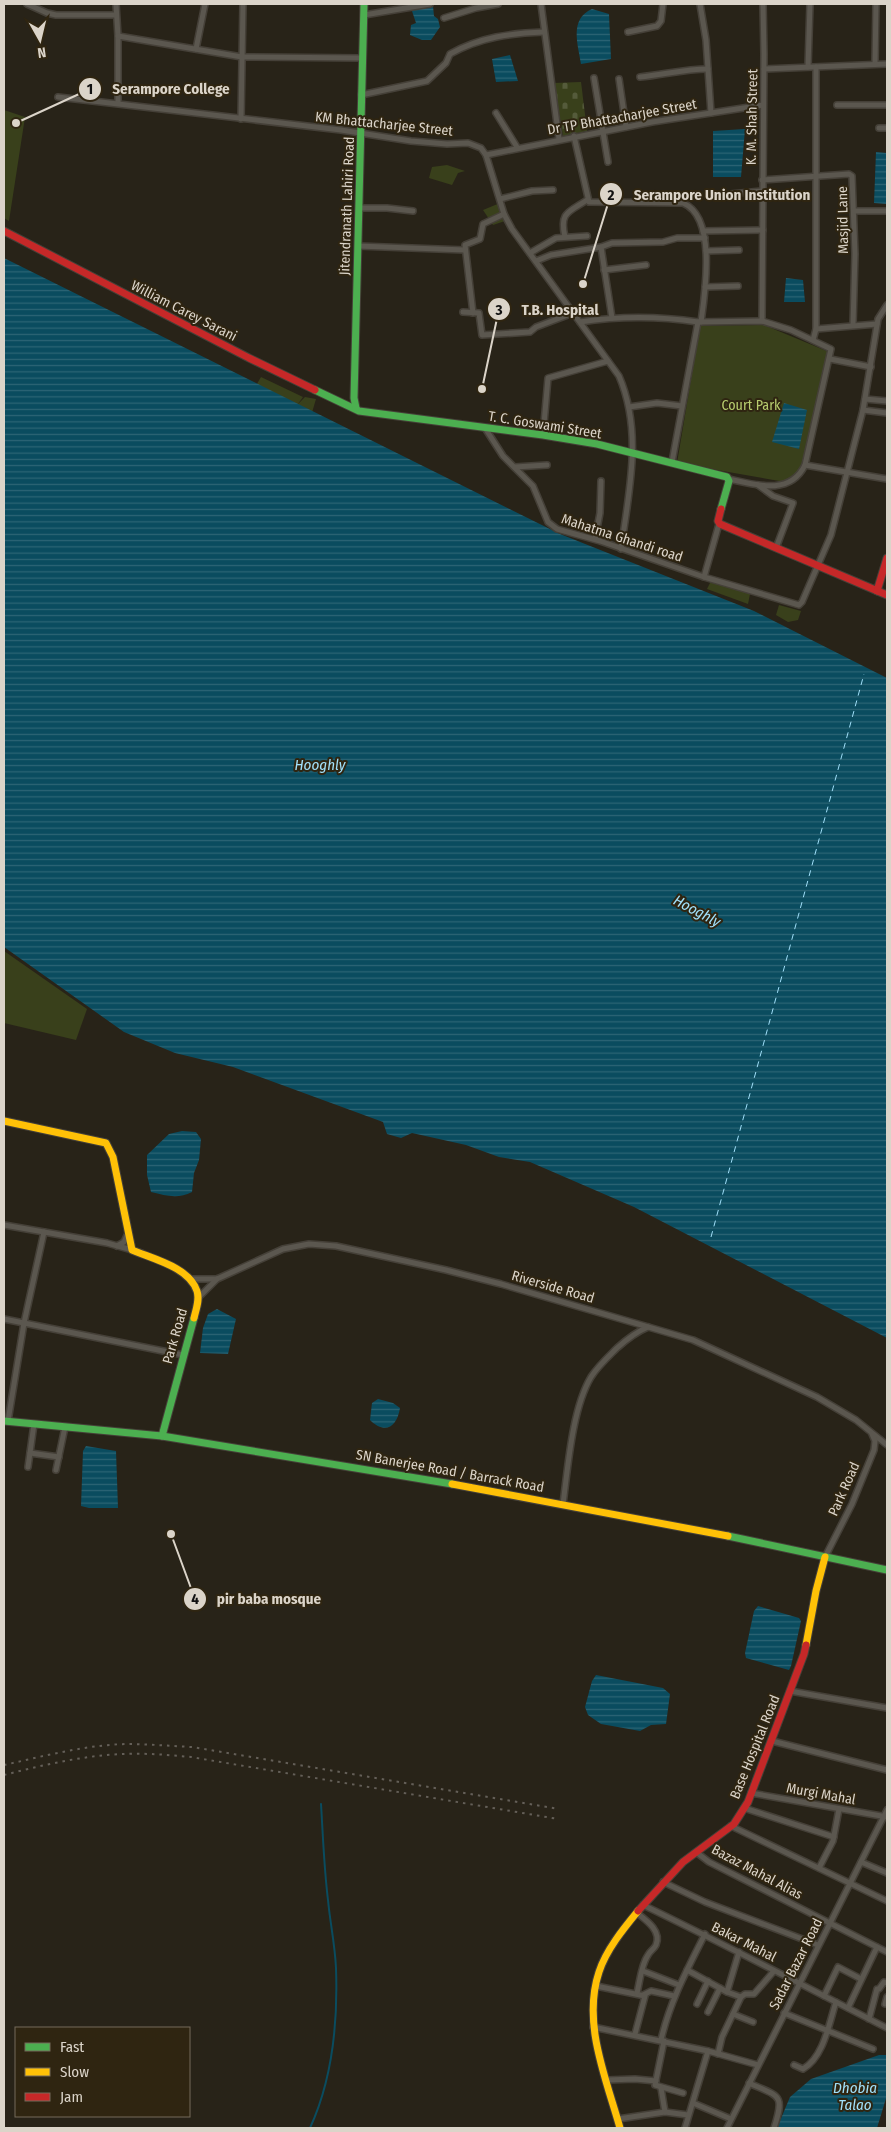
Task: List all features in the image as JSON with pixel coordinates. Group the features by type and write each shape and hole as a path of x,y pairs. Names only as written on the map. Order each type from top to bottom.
{"street":[{"path":"27,4 56,15 116,15"},
{"path":"116,4 118,103"},
{"path":"196,49 205,4"},
{"path":"241,119 243,4"},
{"name":"Jitendranath Lahiri Road","path":"356,408 354,398 364,4"},
{"path":"364,15 430,4"},
{"path":"444,18 476,8 498,4"},
{"path":"541,4 559,139"},
{"path":"628,32 657,26 661,21 662,4"},
{"path":"700,4 711,113"},
{"name":"K. M. Shah Street","path":"762,321 763,4"},
{"path":"808,67 810,4"},
{"path":"876,4 876,64"},
{"path":"361,95 427,82 446,63 450,54 487,39 520,33 544,32"},
{"path":"118,36 242,57 362,58"},
{"path":"764,69 887,64"},
{"path":"813,340 816,329 816,67"},
{"path":"640,77 663,75 685,70 708,69"},
{"path":"594,78 608,162"},
{"path":"619,79 626,127"},
{"name":"KM Bhattacharjee Street","path":"58,97 432,143 468,143 481,148 486,155"},
{"name":"Dr TP Bhattacharjee Street","path":"486,155 574,136 763,105"},
{"path":"837,105 887,105"},
{"path":"496,113 517,147"},
{"path":"878,128 887,128"},
{"path":"574,136 587,200"},
{"path":"486,155 504,214 512,229 619,376 625,390 634,453 621,549"},
{"name":"Masjid Lane","path":"762,180 852,175 855,254 853,326"},
{"path":"500,199 532,191 552,190"},
{"path":"732,194 792,195"},
{"path":"587,200 593,203 683,203 694,212 703,231 706,251 705,287 672,462"},
{"path":"565,237 563,219 575,206 587,200"},
{"path":"359,208 387,208 413,211"},
{"path":"854,211 887,211"},
{"path":"473,313 465,250 466,244 480,239 482,225 485,222 504,214"},
{"path":"703,231 763,230"},
{"name":"William Carey Sarani","path":"4,231 248,358 356,408"},
{"path":"530,253 552,239 587,236"},
{"path":"536,261 551,254 601,247 612,243 663,242 677,238 705,238"},
{"path":"358,246 465,250"},
{"path":"601,247 612,318"},
{"path":"706,251 739,250"},
{"path":"604,270 646,265"},
{"path":"705,287 738,286"},
{"path":"817,565 831,535 866,399 877,324 880,315 887,305"},
{"path":"463,312 479,313 482,335 530,332 536,327 573,313"},
{"path":"580,322 612,318 661,317 699,322 762,321 813,340 831,349 805,465 797,477 787,484 757,485 729,479 704,577"},
{"path":"816,329 877,324"},
{"path":"830,359 871,367"},
{"path":"544,435 548,378 608,361"},
{"path":"866,399 887,401"},
{"path":"628,407 652,403 682,406"},
{"name":"T. C. Goswami Street","path":"356,408 364,412 544,435 672,462 729,479"},
{"path":"863,410 887,413"},
{"name":"Mahatma Ghandi road","path":"485,428 498,450 533,486 551,526 565,532 796,605 800,605 817,565"},
{"path":"515,466 547,465"},
{"path":"805,465 887,479"},
{"path":"595,540 600,512 601,481"},
{"path":"757,485 773,496 792,503 776,548"},
{"path":"719,524 887,595"},
{"path":"877,591 887,558"},
{"path":"4,1121 106,1143 113,1157 132,1250"},
{"path":"4,1225 132,1250 161,1262 192,1279"},
{"path":"6,1421 24,1323 44,1232"},
{"path":"116,1246 124,1242 128,1233"},
{"name":"Riverside Road","path":"192,1279 217,1279 283,1249 303,1244 324,1244 501,1284 693,1340 817,1397 850,1416 887,1445"},
{"name":"Park Road","path":"162,1436 182,1355 199,1297 192,1279"},
{"path":"199,1297 217,1279"},
{"path":"4,1319 182,1355"},
{"path":"563,1504 574,1431 588,1382 604,1361 625,1341 635,1333 649,1327"},
{"name":"SN Banerjee Road / Barrack Road","path":"6,1421 162,1436 467,1486 728,1536 887,1570"},
{"path":"28,1467 34,1424"},
{"path":"56,1470 65,1427"},
{"name":"Park Road","path":"825,1557 852,1504 874,1450 874,1439 869,1430"},
{"path":"874,1450 887,1445"},
{"path":"30,1453 59,1457"},
{"name":"Base Hospital Road","path":"620,2128 594,2034 593,2008 599,1972 606,1957 637,1913 663,1882 696,1852 731,1826 744,1808 772,1741 804,1654 816,1591 825,1557"},
{"path":"790,1691 887,1708"},
{"path":"772,1741 887,1770"},
{"name":"Murgi Mahal","path":"751,1793 886,1817"},
{"path":"744,1808 834,1837"},
{"path":"819,1868 834,1837 839,1809"},
{"name":"Sadar Bazar Road","path":"727,2128 829,1923 886,1817 887,1810"},
{"path":"731,1826 851,1882 887,1901"},
{"name":"Bazaz Mahal Alias","path":"696,1852 709,1862 887,1952"},
{"path":"861,1862 887,1873"},
{"path":"663,1882 706,1902 818,1945"},
{"name":"Bakar Mahal","path":"644,1905 705,1934 798,1984 887,2028"},
{"path":"637,1913 650,1923 655,1931 656,1938 656,1945 648,1955 643,1971 640,1994"},
{"path":"683,2093 655,2085 667,2014 679,1985 705,1934"},
{"path":"848,2008 877,1947"},
{"path":"727,1992 739,1952"},
{"path":"824,1996 838,1967 861,1979"},
{"path":"687,1970 727,1992 741,1997"},
{"path":"718,2054 722,2037 741,1997 745,1994 754,1994 774,1970"},
{"path":"643,1971 679,1985"},
{"path":"697,2004 708,1981"},
{"path":"869,2019 877,1989 884,1982 887,1983"},
{"path":"596,1986 645,1996 634,2034"},
{"path":"708,2012 720,1988"},
{"path":"640,1994 650,1991 674,1996"},
{"path":"885,2004 887,1998"},
{"path":"794,2065 803,2069 808,2066 818,2051 836,2002"},
{"path":"784,2013 872,2049"},
{"path":"733,2014 753,2022"},
{"path":"594,2027 708,2051 758,2065"},
{"path":"685,2128 708,2051"},
{"path":"607,2080 635,2078 656,2081"},
{"path":"749,2083 775,2094 780,2101 780,2108 774,2128"},
{"path":"661,2088 665,2112"},
{"path":"693,2103 731,2119"},
{"path":"618,2119 665,2112 688,2115"}],"green space":[{"path":"581,82 587,131 563,136 554,83"},
{"path":"4,110 25,117 9,221 4,218"},
{"path":"447,165 465,171 458,173 452,185 429,178 432,167"},
{"path":"500,203 505,221 493,225 483,210"},
{"name":"Court Park","path":"764,325 829,352 816,402 805,472 785,482 677,463 700,326"},
{"path":"261,377 303,397 298,404 305,397 316,399 311,416 254,389"},
{"path":"711,581 750,594 748,604 707,589"},
{"path":"779,605 801,611 798,620 788,622 776,615"},
{"path":"4,951 87,1009 76,1040 4,1023"}],"water":[{"path":"433,6 434,16 438,19 440,27 431,40 422,40 410,35 411,25 416,23 412,11 416,7"},
{"path":"592,9 609,14 611,59 581,64 577,40 578,26 580,19"},
{"path":"510,55 518,81 496,82 492,59"},
{"path":"745,129 741,177 713,177 713,131"},
{"path":"876,152 887,153 887,204 874,203"},
{"name":"Hooghly","path":"4,258 560,534 754,611 887,678 887,1338 634,1207 530,1162 499,1157 466,1145 412,1133 401,1138 387,1134 383,1122 233,1067 175,1053 124,1032 4,947"},
{"path":"786,278 803,280 805,302 784,302"},
{"path":"784,403 807,410 799,449 772,442"},
{"path":"182,1131 196,1132 201,1139 199,1160 194,1173 192,1192 177,1196 167,1196 151,1192 147,1175 147,1155 169,1134"},
{"path":"217,1309 236,1319 228,1354 200,1353 203,1328 208,1314"},
{"path":"378,1399 393,1403 400,1408 396,1420 390,1427 385,1428 375,1425 370,1420 372,1403"},
{"path":"86,1446 116,1451 118,1508 89,1508 81,1506 83,1451"},
{"path":"758,1606 799,1618 801,1621 789,1670 746,1658 745,1653 754,1611"},
{"path":"596,1675 663,1688 670,1694 666,1724 651,1725 640,1731 601,1724 588,1715 585,1707 592,1681"},
{"name":"Dhobia Talao","path":"879,2055 887,2055 887,2095 877,2128 777,2128 790,2097 811,2079"}],"waterway":[{"path":"310,2128 318,2109 329,2070 336,2009 335,1959 321,1804"}],"ferry route":[{"path":"711,1237 864,674"}],"railway":[{"path":"4,1765 95,1746 134,1744 192,1747 559,1809"},
{"path":"4,1775 49,1764 95,1756 150,1754 191,1757 558,1819"}],"traffic: fast":[{"path":"356,408 354,398 364,4"},
{"path":"315,390 359,411 597,444 727,477 729,481 721,509"},
{"path":"162,1436 194,1318"},
{"path":"4,1421 162,1436 452,1484"},
{"path":"728,1536 887,1570"}],"traffic: slow":[{"path":"4,1121 106,1143 113,1157 132,1250 169,1265 193,1283 198,1294 194,1318"},
{"path":"452,1484 728,1536"},
{"path":"806,1645 816,1591 825,1557"},
{"path":"620,2128 594,2031 594,1991 606,1956 621,1932 638,1911"}],"traffic: jam":[{"path":"4,231 249,358 315,390"},
{"path":"721,509 718,521 720,524 887,595"},
{"path":"877,591 887,558"},
{"path":"638,1911 683,1862 734,1824 748,1802 806,1645"}],"place":[{"name":"Serampore College","path":"16,123"},
{"name":"Serampore Union Institution","path":"583,284"},
{"name":"T.B. Hospital","path":"482,389"},
{"name":"pir baba mosque","path":"171,1534"}]}
